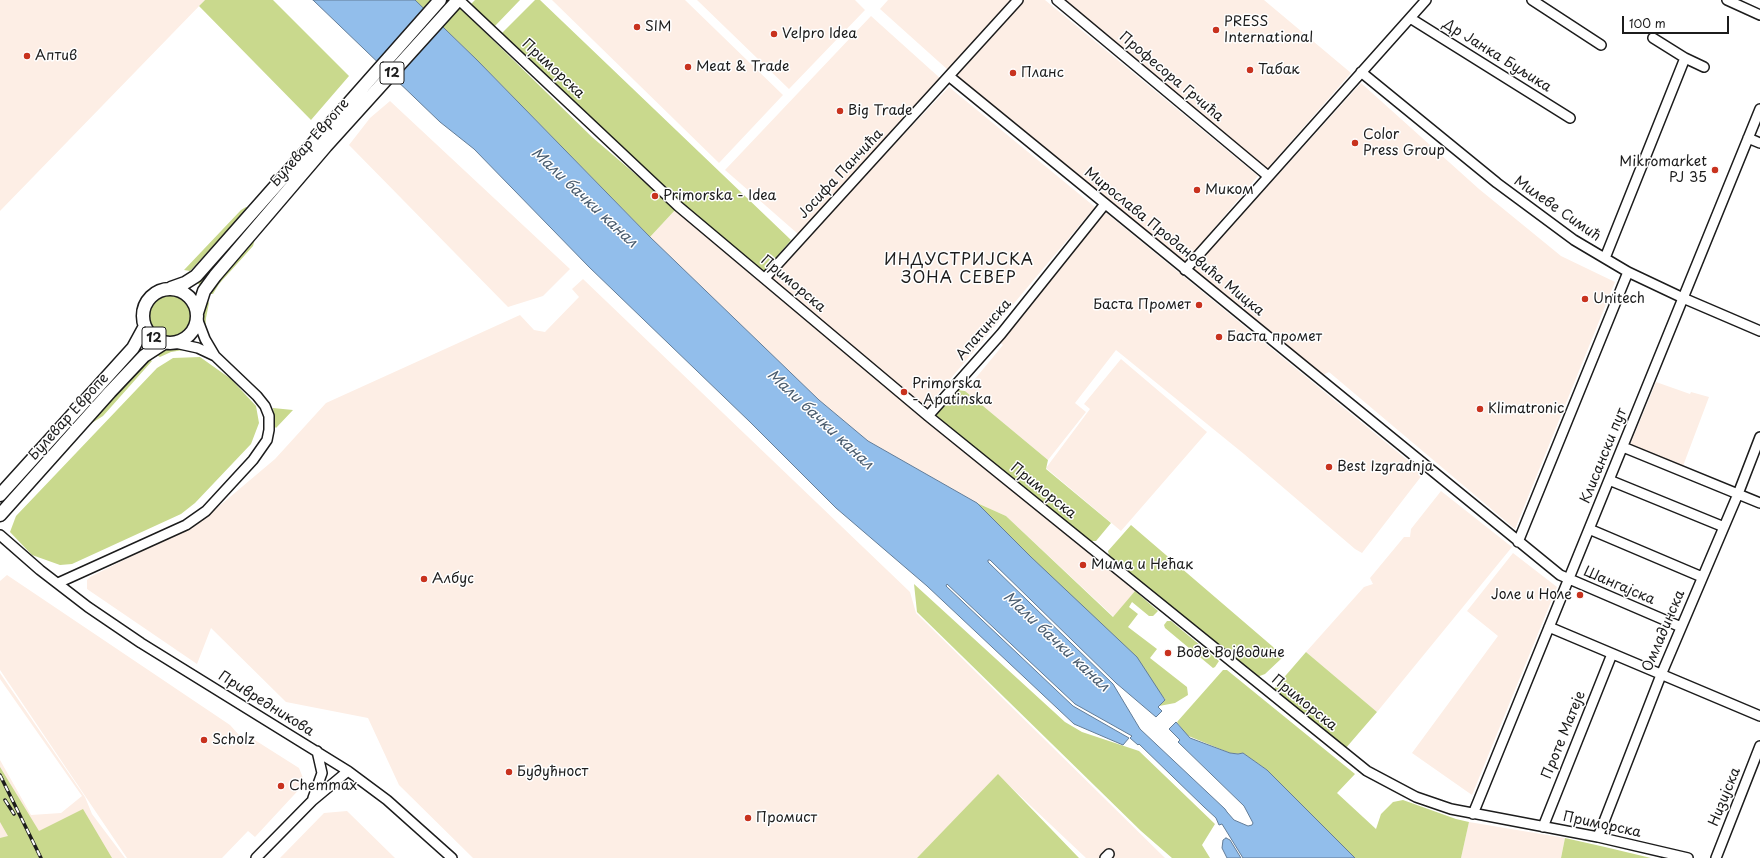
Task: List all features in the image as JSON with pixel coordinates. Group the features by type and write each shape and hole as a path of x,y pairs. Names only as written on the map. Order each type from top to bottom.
{"main road":[{"name":"Булевар Европе","path":"0,495 133,348 144,326 143,312 148,300 158,291 185,283 196,276 440,0"},
{"name":"Булевар Европе","path":"0,515 144,356 169,343 189,335 194,328 204,291 215,276 326,146 458,0"},
{"path":"171,288 186,293 195,306 197,316"},
{"name":"12","path":"144,326 152,336 169,343"}],"street":[{"name":"Приморска","path":"458,0 678,206 928,416 1362,767 1416,798 1451,809 1598,837 1688,858"},
{"name":"Јосифа Панчића","path":"765,278 950,77 1018,0"},
{"name":"Професора Грчића","path":"1057,0 1268,176"},
{"path":"1185,270 1426,0"},
{"path":"1532,0 1601,45"},
{"path":"1727,0 1760,15"},
{"name":"Др Јанка Буљика","path":"1410,18 1570,118"},
{"path":"1653,38 1685,58 1704,67"},
{"path":"1605,258 1685,58"},
{"name":"Милеве Симић","path":"1361,72 1517,199 1574,240 1628,272 1683,298 1760,331"},
{"name":"Мирослава Продановића Мицка","path":"950,77 1185,270 1310,370 1518,542 1560,575 1569,579"},
{"name":"Клисански пут","path":"1473,814 1760,109"},
{"path":"1748,138 1760,143"},
{"name":"Апатинска","path":"928,416 1001,334 1105,204"},
{"path":"1518,542 1628,272"},
{"path":"58,583 186,525 206,511 261,450 267,440 269,430 268,416 265,406 258,396 215,356 205,339 197,316"},
{"path":"169,343 198,348 215,356"},
{"name":"Омладинска","path":"1598,837 1661,675 1738,494 1760,437"},
{"path":"1623,447 1760,503"},
{"path":"1609,480 1724,527"},
{"path":"1589,529 1702,577"},
{"name":"Привредникова","path":"0,535 88,607 141,643 348,771 387,800 452,858"},
{"name":"Шангајска","path":"1569,579 1681,627"},
{"path":"1549,627 1760,716"},
{"name":"Проте Матеје","path":"1543,827 1612,654"},
{"name":"Низијска","path":"1716,858 1760,746"},
{"path":"312,801 322,773 317,751"},
{"path":"256,858 312,801 348,771"}],"shaded area":[{"path":"0,0 205,0 0,211"},
{"path":"552,0 685,0 783,95 719,163"},
{"name":"Velpro Idea","path":"697,0 855,0 865,10 789,89"},
{"path":"888,0 1012,0 948,70 880,9"},
{"path":"1024,0 1045,0 1258,176 1184,264 956,76"},
{"path":"1063,0 1264,0 1351,73 1267,169"},
{"path":"871,16 941,79 798,234 725,170"},
{"path":"1361,83 1479,189 1561,256 1615,282 1515,529 1329,372 1323,375 1192,270"},
{"path":"949,87 1095,207 926,408 772,278 862,178"},
{"path":"390,101 570,269 543,296 508,307 349,145 370,118"},
{"path":"676,209 1135,591 1114,617 1006,516 977,503 868,441 819,400 650,237"},
{"path":"1105,212 1423,474 1362,553 1355,549 1244,454 1116,350 1075,403 1086,412 1048,460 965,391 1003,345 999,342"},
{"path":"583,279 910,592 916,613 1165,858 1086,858 998,775 917,858 473,858 399,785 368,718 286,702 211,628 197,664 87,589 87,580 90,577 200,522 275,459 326,403 520,315 534,330 545,332 579,297 572,289"},
{"path":"1121,359 1207,432 1121,531 1046,468 1090,409 1084,404"},
{"path":"1656,382 1690,394 1691,392 1709,397 1683,466 1630,445"},
{"path":"1441,491 1512,547 1377,712 1306,652 1364,587 1373,584 1370,578 1404,537 1410,537 1411,529"},
{"path":"1513,553 1557,587 1472,795 1412,753 1498,636 1467,611"},
{"path":"7,575 230,725 240,736 250,737 299,768 305,783 255,837 248,831 222,858 127,858 0,670 0,581"},
{"path":"0,673 85,797 92,814 125,858 0,858 0,760 31,815 61,813 82,796 0,679"},
{"path":"347,811 395,858 280,858 324,813"},
{"path":"1469,822 1565,838 1561,858 1461,858"}],"green space":[{"path":"205,0 273,0 349,76 311,120 199,6"},
{"path":"415,0 452,0 592,137 676,209 650,237 477,60"},
{"path":"475,0 520,0 494,27 470,5"},
{"path":"535,0 540,0 791,240 764,272 683,205 502,33"},
{"path":"298,166 302,169 201,286 196,282"},
{"path":"246,207 248,208 190,271 184,270 241,210"},
{"path":"256,235 253,246 219,284 213,294 210,294 211,287"},
{"path":"170,294 182,298 188,304 192,316 188,328 182,334 170,338 158,334 152,328 148,316 152,304 158,298"},
{"path":"206,299 209,303 205,331 203,308"},
{"path":"138,347 143,351 69,433 65,430"},
{"path":"180,347 189,349 171,352 160,357 155,354 165,350"},
{"path":"200,357 231,379 256,406 259,423 251,444 195,503 181,514 72,564 60,565 32,555 10,532 16,516 157,368 173,358"},
{"path":"149,359 152,361 103,416 87,426"},
{"path":"957,390 965,391 1048,460 1046,469 1111,523 1096,541 1089,541 944,424 935,415"},
{"path":"273,408 293,410 276,428 275,427"},
{"path":"977,503 1006,516 1113,617 1135,591 1158,611 1153,616 1149,616 1132,602 1129,607 1138,614 1128,627 1157,649 1150,658 1187,687 1188,695 1175,703 1159,706 1165,699 1031,557"},
{"path":"1131,525 1283,657 1265,674 1257,677 1109,556 1108,551"},
{"path":"914,584 1065,722 1082,732 1139,751 1215,824 1202,845 1210,858 1172,858 1141,831 917,612"},
{"path":"1167,621 1171,621 1219,661 1215,667 1213,668 1165,628 1164,625"},
{"path":"1306,652 1377,712 1345,749 1274,689"},
{"path":"1223,670 1227,670 1355,774 1337,793 1376,829 1381,814 1393,802 1403,800 1456,819 1469,822 1461,858 1355,858 1267,770 1243,753 1230,753 1186,735 1177,722"},
{"path":"0,767 39,831 83,809 112,858 0,858 0,838 8,836 0,822"},
{"path":"998,774 1079,858 917,858"},
{"path":"1565,838 1605,847 1651,858 1561,858"}],"water":[{"name":"Мали бачки канал","path":"313,0 415,0 477,60 650,237 819,400 868,441 977,503 1031,557 1137,657 1165,700 1158,707 1162,711 1156,717 1116,683 990,560 988,560 988,562 1113,684 1140,729 1225,809 1234,820 1248,826 1252,825 1253,823 1244,806 1178,742 1180,740 1169,729 1176,722 1190,738 1230,753 1243,753 1267,770 1355,858 1243,858 1222,824 1219,825 1216,818 1139,744 1138,745 1130,738 1132,736 1075,704 947,584 946,586 1073,706 1129,738 1123,745 1074,724 927,586 836,508 750,422 589,267 474,149 440,122"},
{"path":"1226,838 1230,840 1241,858 1227,858 1222,848 1223,840"}],"railway":[{"path":"0,775 41,858"},
{"path":"5,800 14,814"}],"place":[{"name":"SIM","path":"637,27"},
{"name":"PRESS International","path":"1216,30"},
{"name":"Velpro Idea","path":"774,34"},
{"name":"Аптив","path":"27,56"},
{"name":"Meat & Trade","path":"688,67"},
{"name":"Табак","path":"1250,70"},
{"name":"Планс","path":"1013,73"},
{"name":"Big Trade","path":"840,111"},
{"name":"Color Press Group","path":"1355,143"},
{"name":"Mikromarket PJ 35","path":"1715,170"},
{"name":"Миком","path":"1197,190"},
{"name":"Primorska - Idea","path":"655,196"},
{"name":"Unitech","path":"1585,299"},
{"name":"Баста Промет","path":"1199,305"},
{"name":"Баста промет","path":"1219,337"},
{"name":"Primorska - Apatinska","path":"904,392"},
{"name":"Klimatronic","path":"1480,409"},
{"name":"Best Izgradnja","path":"1329,467"},
{"name":"Мима и Нећак","path":"1083,565"},
{"name":"Албус","path":"424,579"},
{"name":"Јоле и Ноле","path":"1580,595"},
{"name":"Воде Војводине","path":"1168,653"},
{"name":"Scholz","path":"204,740"},
{"name":"Будућност","path":"509,772"},
{"name":"Chemmax","path":"281,786"},
{"name":"Промист","path":"748,818"}],"district":[{"name":"ИНДУСТРИЈСКА ЗОНА СЕВЕР","path":"959,270"}]}
